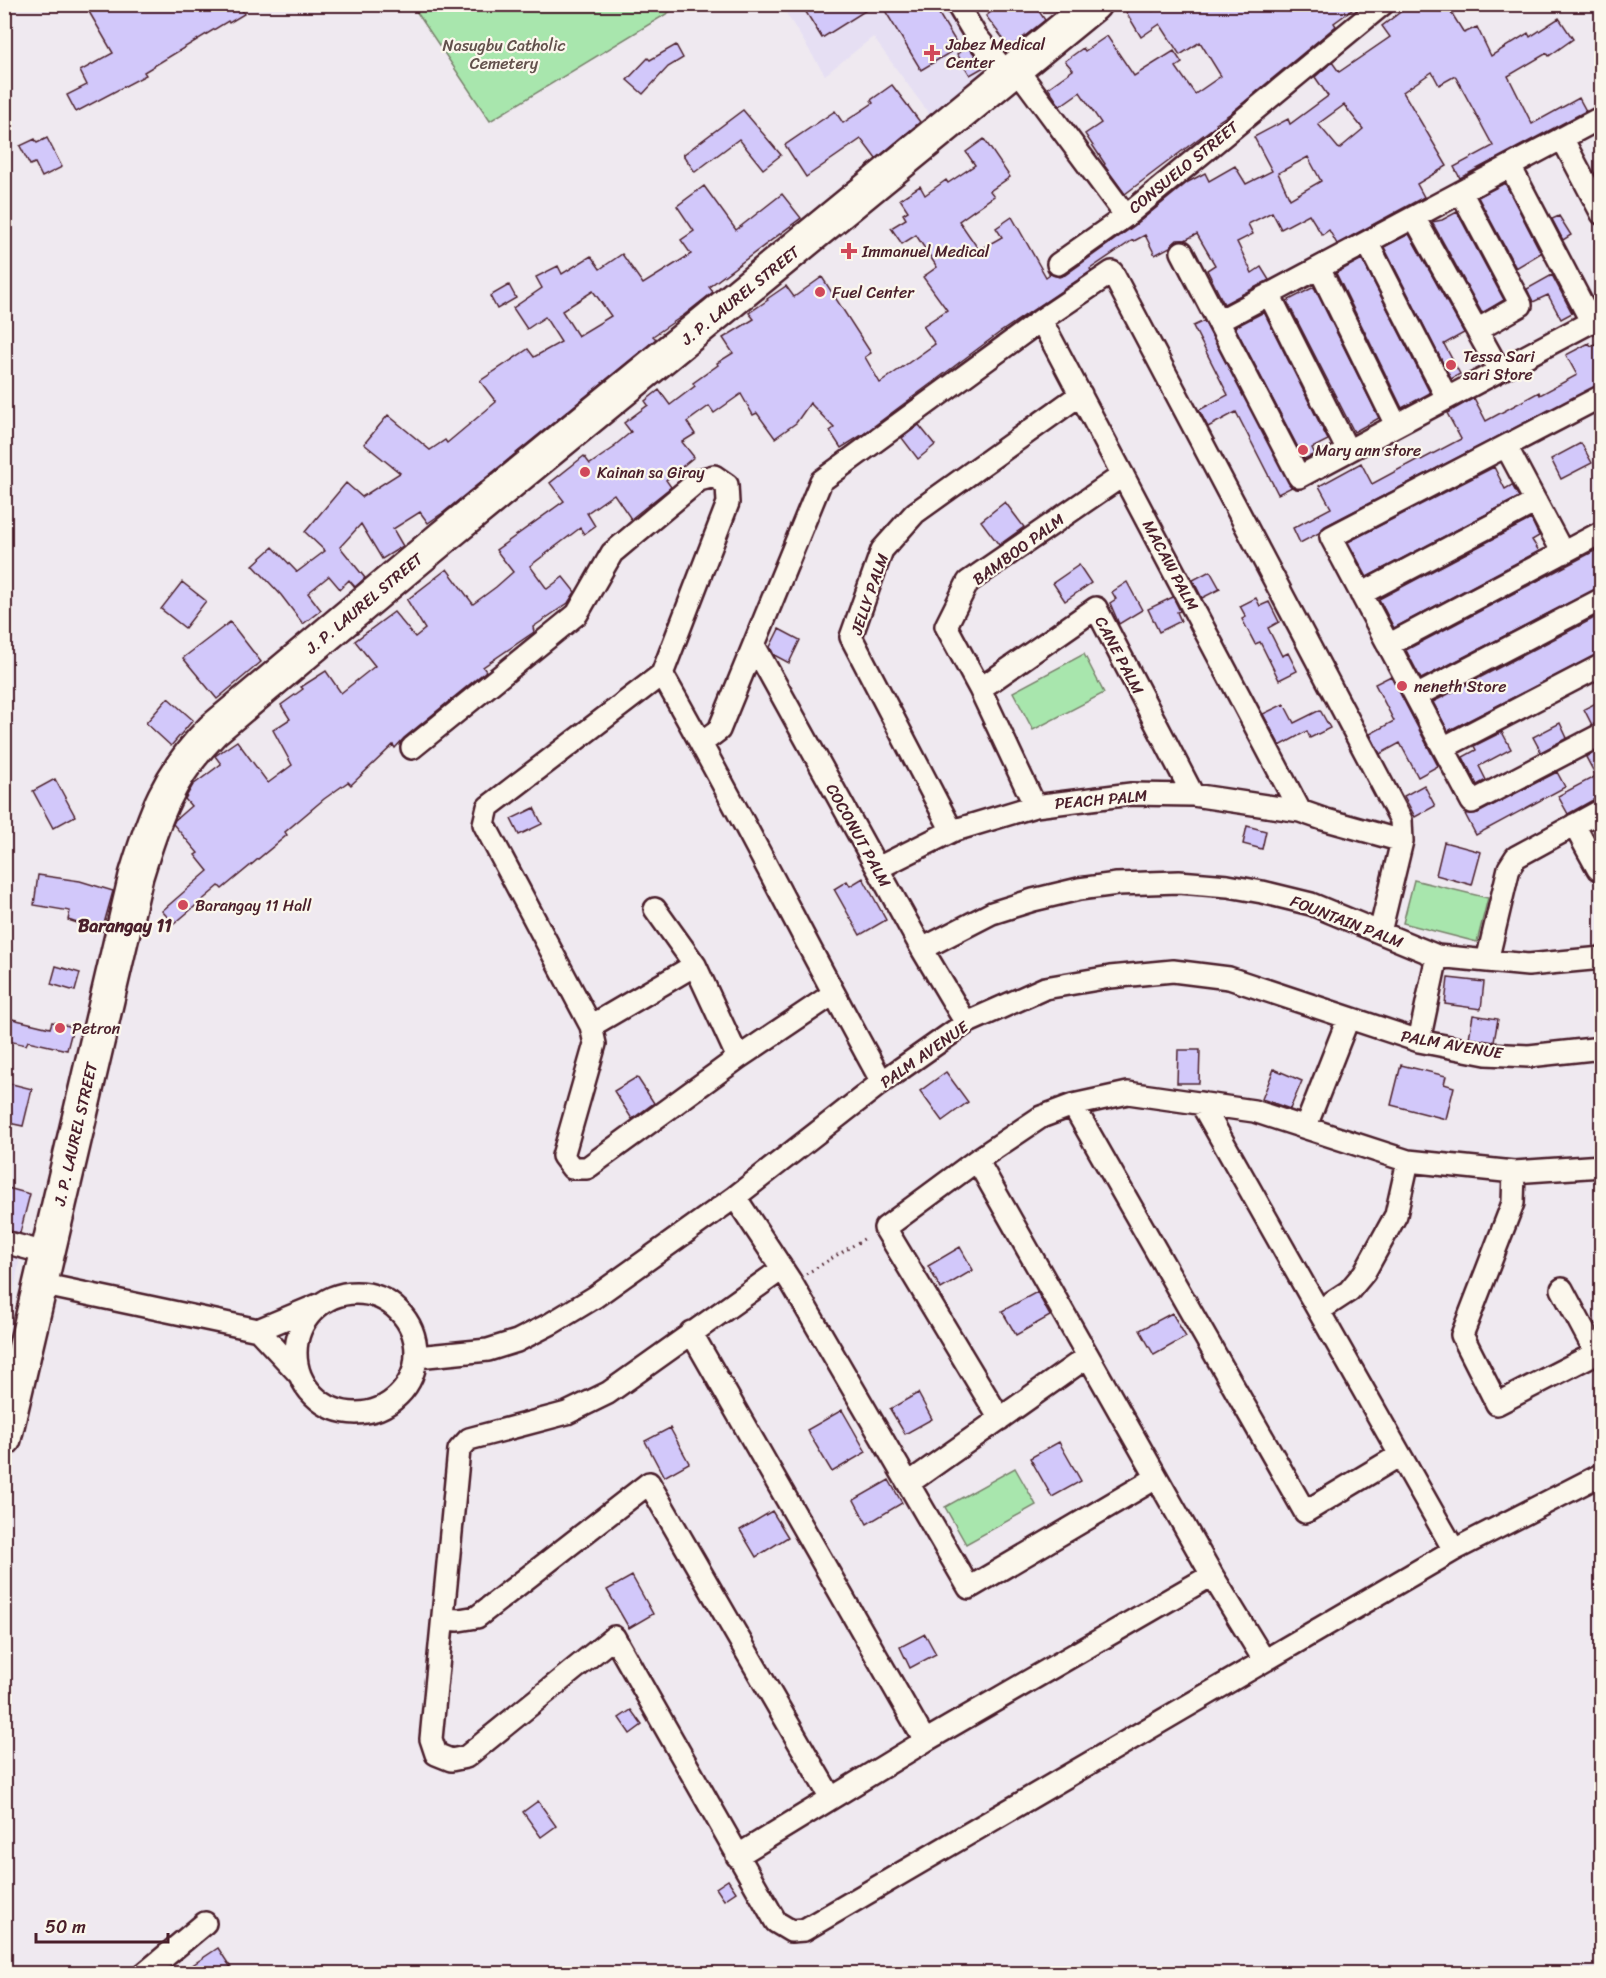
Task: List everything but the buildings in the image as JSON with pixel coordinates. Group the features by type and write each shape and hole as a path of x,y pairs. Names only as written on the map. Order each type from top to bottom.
{"main road":[{"name":"J. P. LAUREL STREET","path":"4,1439 10,1389 43,1269 136,876 153,819 173,778 187,758 213,730 379,591 1094,4"}],"street":[{"name":"CONSUELO STREET","path":"957,4 976,36 1012,72 1126,216 1383,4"},
{"path":"1219,321 1602,117"},
{"path":"1562,138 1602,214"},
{"path":"1182,252 1299,477 1596,318 1510,166"},
{"path":"1461,192 1521,305 1477,330"},
{"path":"1058,264 1126,216"},
{"path":"1414,217 1499,370"},
{"path":"1367,242 1447,398"},
{"path":"1319,268 1396,425"},
{"path":"702,743 719,730 821,481 1041,320 1112,272 1401,820 1402,841 1380,932"},
{"path":"1269,294 1348,451"},
{"name":"MACAW PALM","path":"1041,320 1300,811"},
{"name":"JELLY PALM","path":"952,831 851,637 882,550 915,513 1081,394"},
{"path":"1602,396 1331,537 1472,802 1602,734"},
{"path":"1506,446 1563,553"},
{"name":"BAMBOO PALM","path":"1035,806 980,689 946,626 969,582 1123,475"},
{"path":"412,748 577,614 612,553 699,480 714,476 727,485 728,503 662,674 488,807 484,824 591,1026 595,1044 563,1156 572,1168 587,1168 738,1058 833,994"},
{"path":"1361,594 1536,502"},
{"path":"1388,645 1602,532"},
{"path":"1416,696 1602,599"},
{"name":"CANE PALM","path":"980,689 1096,608 1193,795"},
{"name":"COCONUT PALM","path":"754,645 966,1023"},
{"path":"1443,748 1602,665"},
{"path":"662,674 702,743 833,994 882,1082"},
{"name":"PEACH PALM","path":"878,868 952,831 1035,806 1131,794 1193,795 1300,811 1402,841"},
{"path":"1487,961 1509,868 1516,856 1602,810"},
{"path":"1574,825 1598,869 1602,870"},
{"name":"FOUNTAIN PALM","path":"922,948 992,914 1033,900 1079,889 1117,884 1179,882 1228,886 1311,904 1437,956 1528,965 1602,958"},
{"path":"655,909 694,965 738,1058"},
{"path":"1419,1041 1437,956"},
{"path":"591,1026 694,965"},
{"name":"PALM AVENUE","path":"417,1357 488,1350 517,1341 544,1327 595,1297 735,1197 882,1082 966,1023 1045,988 1110,976 1173,971 1229,978 1419,1041 1486,1054 1529,1056 1602,1048"},
{"path":"1306,1126 1348,1019"},
{"path":"1000,1419 885,1228 977,1160 1041,1117 1073,1105 1128,1093 1254,1111 1408,1161 1514,1172 1602,1166"},
{"path":"1201,1103 1454,1550"},
{"path":"1073,1105 1305,1512 1401,1455"},
{"path":"977,1160 1156,1478 1264,1660"},
{"path":"1320,1310 1349,1291 1364,1273 1396,1215 1408,1161"},
{"path":"1514,1172 1513,1203 1462,1335 1497,1404 1599,1351 1562,1289"},
{"path":"735,1197 787,1275 969,1588 1156,1478"},
{"path":"4,1242 43,1269 258,1330 300,1375 309,1390 321,1402 337,1410 362,1413 378,1409 399,1395 410,1382 417,1357 415,1338 407,1320 394,1305 377,1296 357,1292 338,1295 258,1330"},
{"path":"787,1275 691,1332 608,1393 567,1413 469,1439 459,1450 431,1739 436,1754 451,1760 466,1757 614,1637 776,1922 791,1931 804,1930 1454,1550 1602,1474"},
{"path":"300,1375 296,1356 298,1336 307,1318 321,1304"},
{"path":"691,1332 925,1741"},
{"path":"909,1483 1087,1357"},
{"path":"442,1618 459,1620 477,1617 649,1483 831,1798"},
{"path":"737,1856 925,1741 1212,1575"},
{"path":"144,1974 205,1923"}],"path":[{"path":"787,1275 818,1268 885,1228"}],"shaded area":[{"name":"Jabez Medical Center","path":"781,5 949,5 990,70 930,115 873,37 825,75"},
{"path":"5,1232 24,1235 5,1339"}],"green space":[{"name":"Nasugbu Catholic Cemetery","path":"412,5 681,5 490,121"},
{"path":"1084,654 1104,693 1033,730 1013,692"},
{"path":"1414,880 1488,898 1477,942 1403,923"},
{"path":"1015,1468 1036,1505 966,1544 945,1507"}],"place":[{"name":"Jabez Medical Center","path":"932,53"},
{"name":"Immanuel Medical","path":"849,251"},
{"name":"Fuel Center","path":"820,292"},
{"name":"Tessa Sari sari Store","path":"1451,365"},
{"name":"Mary ann store","path":"1303,450"},
{"name":"Kainan sa Giray","path":"585,472"},
{"name":"neneth Store","path":"1402,686"},
{"name":"Barangay 11 Hall","path":"183,905"},
{"name":"Petron","path":"60,1028"}],"district":[{"name":"Barangay 11","path":"125,926"}]}
